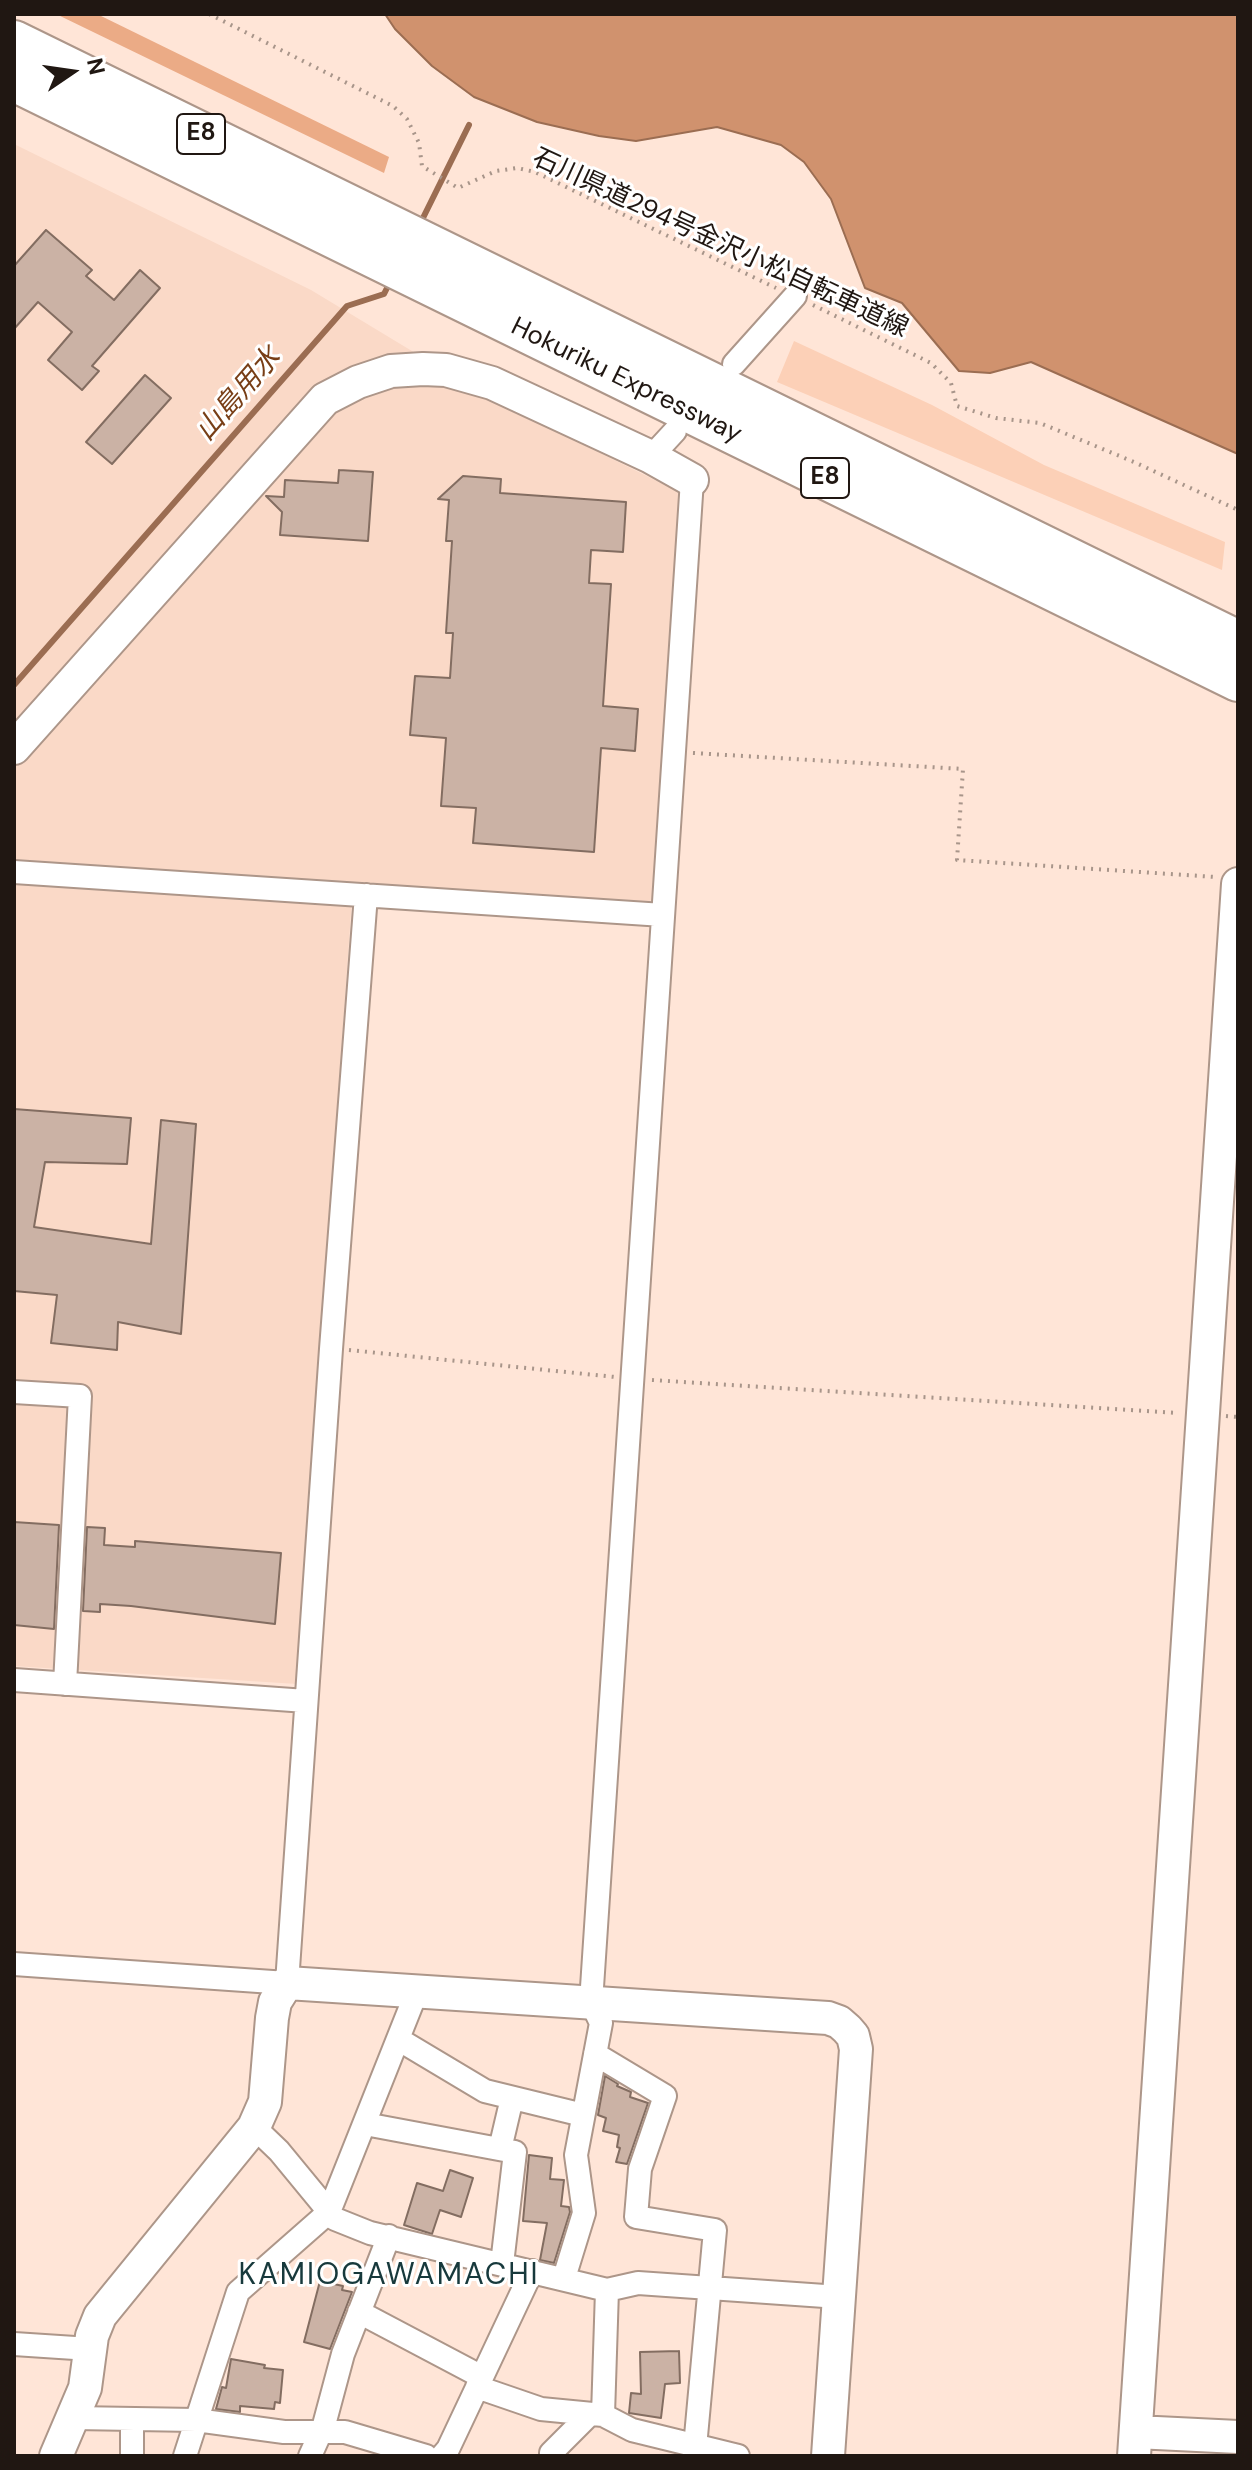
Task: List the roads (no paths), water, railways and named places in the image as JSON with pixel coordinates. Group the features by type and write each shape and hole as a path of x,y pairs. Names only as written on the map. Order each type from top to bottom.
{"highway":[{"name":"Hokuriku Expressway","path":"14,42 380,241 1238,680"},
{"name":"Hokuriku Expressway","path":"14,80 380,241"},
{"name":"Hokuriku Expressway","path":"420,261 1238,642"}],"street":[{"path":"734,364 795,296"},
{"path":"14,748 325,399 358,382 391,371 446,370 492,383 651,457 692,480 591,2002 601,2023 576,2155 584,2213 564,2278"},
{"path":"651,457 675,431"},
{"path":"14,872 663,915"},
{"path":"1231,881 1203,1414 1135,2444 1238,2437"},
{"path":"56,2456 85,2388 92,2336 100,2316 254,2127 265,2102 272,2018 275,2002 287,1983 366,895"},
{"path":"14,1392 80,1396 65,1684"},
{"path":"14,1680 306,1701"},
{"path":"14,1964 828,2018 839,2022 853,2036 856,2049 828,2456"},
{"path":"185,2456 238,2292 329,2212 417,1991"},
{"path":"398,2039 485,2091 583,2115"},
{"path":"595,2054 665,2096 640,2169 636,2217 715,2230 695,2447"},
{"path":"500,2149 512,2098"},
{"path":"365,2124 515,2152 502,2264"},
{"path":"254,2127 279,2151 335,2219 370,2233 607,2290 638,2283 839,2297"},
{"path":"310,2456 321,2432 343,2354 389,2236"},
{"path":"442,2456 532,2271"},
{"path":"551,2456 596,2414 607,2290"},
{"path":"359,2312 480,2382 541,2409 596,2414 632,2430 738,2456"},
{"path":"14,2344 90,2349"},
{"path":"74,2418 196,2420 284,2432 345,2432 426,2456"},
{"path":"132,2419 132,2456"}],"waterway":[{"name":"山島用水","path":"419,226 469,125"},
{"name":"山島用水","path":"14,685 347,306 384,294 390,282"}],"district":[{"name":"KAMIOGAWAMACHI","path":"389,2276"}]}
